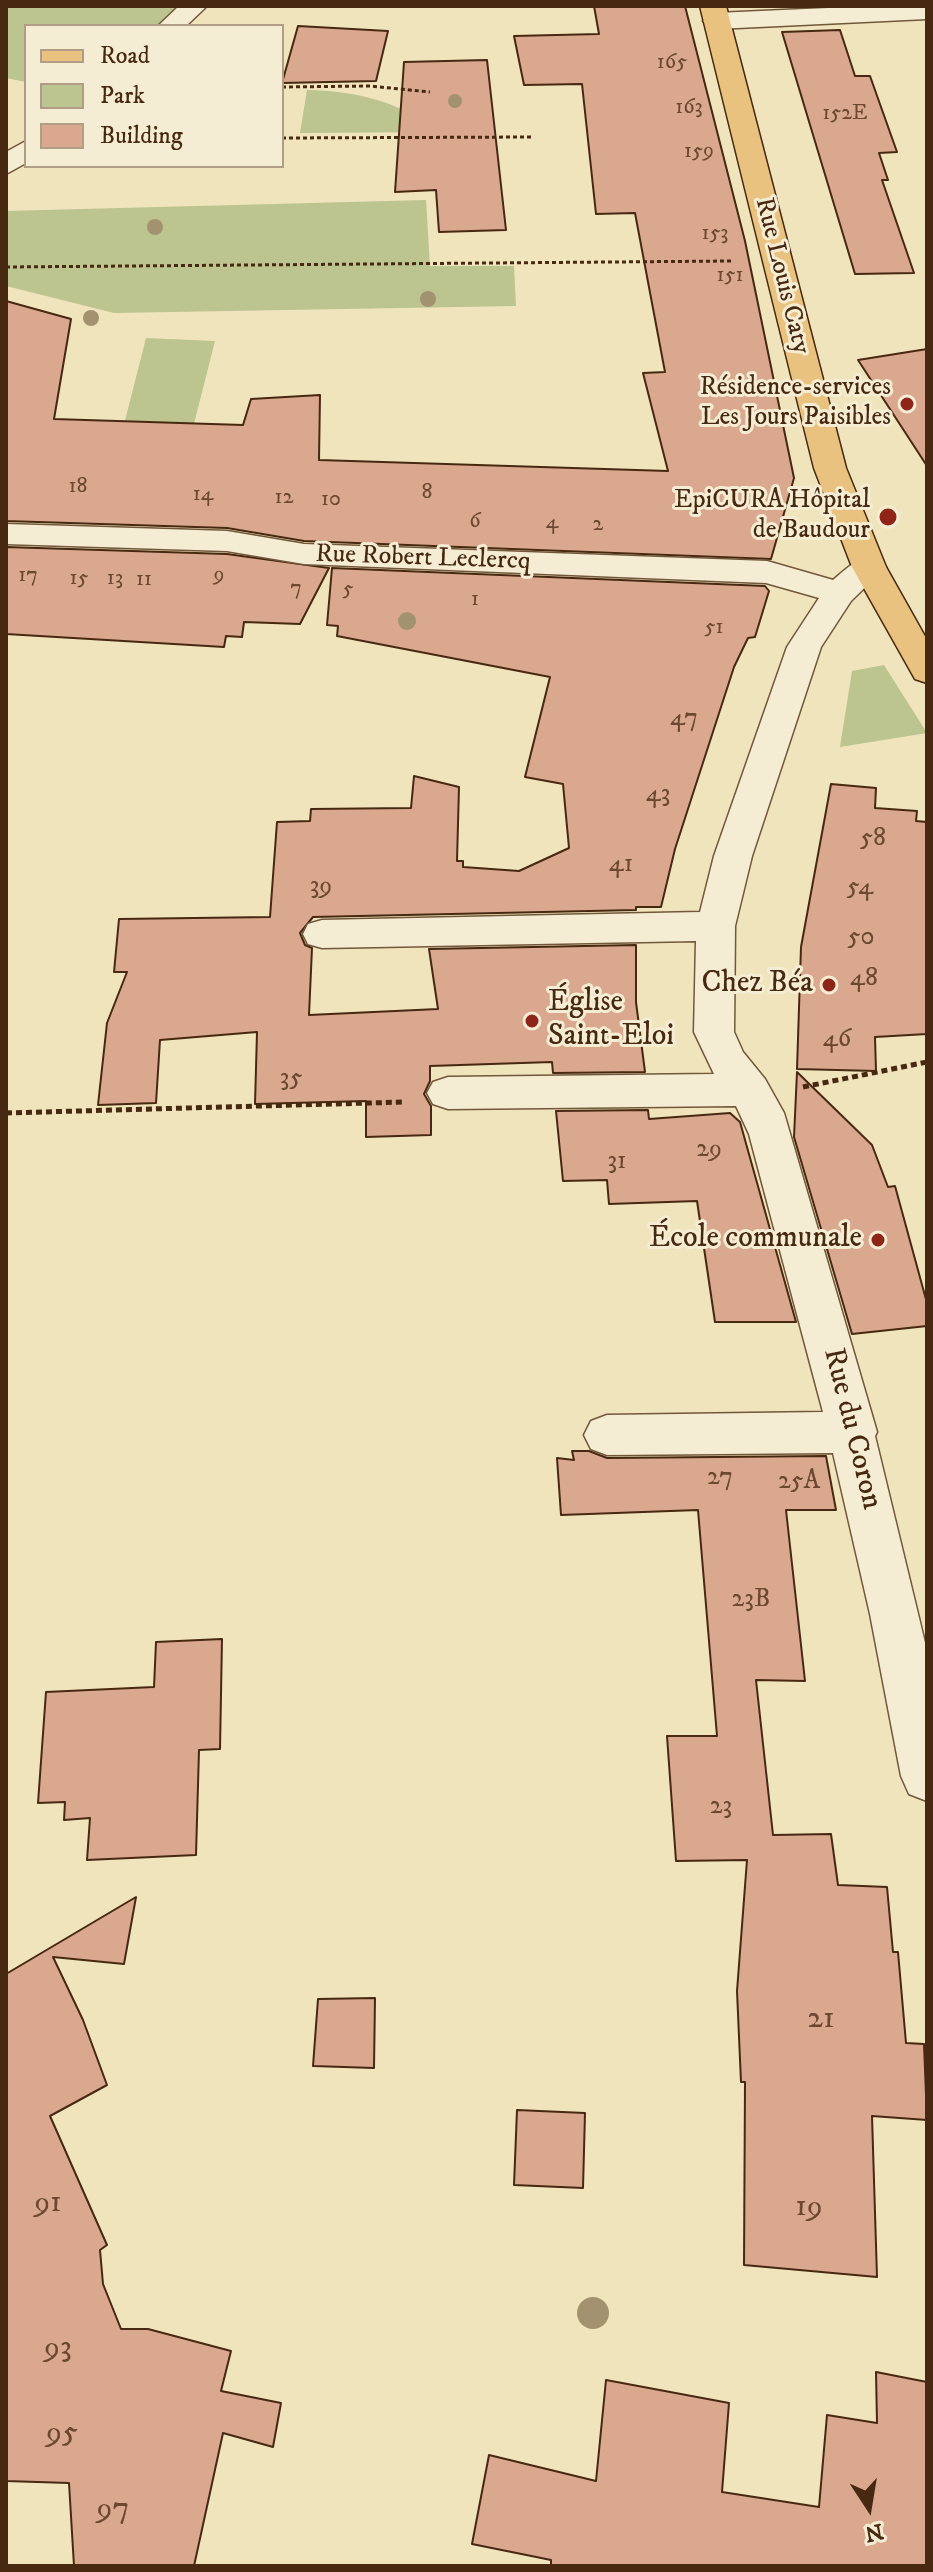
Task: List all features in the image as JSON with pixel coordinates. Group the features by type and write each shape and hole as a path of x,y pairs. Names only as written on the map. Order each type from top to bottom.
{"main road":[{"name":"Rue Louis Caty","path":"715,13 830,468 869,567 927,671"}],"street":[{"path":"173,24 194,6"},
{"path":"770,6 776,11 801,17"},
{"path":"715,13 801,17 927,11"},
{"path":"6,166 24,151"},
{"name":"Rue Robert Leclercq","path":"6,534 227,541 304,554 767,572 839,593"},
{"name":"Rue du Coron","path":"869,567 839,593 804,647 733,856 716,926 714,1032 725,1059 750,1090 770,1134 854,1432 901,1633 927,1776"},
{"path":"322,934 716,926"},
{"path":"448,1093 750,1090"},
{"path":"607,1435 854,1432"}],"path":[{"path":"284,87 370,86 430,92"},
{"path":"284,138 532,137"},
{"path":"6,267 777,261"},
{"path":"750,1090 803,1087 927,1062"},
{"path":"6,1113 426,1102 448,1093"}],"green space":[{"path":"6,6 194,6 173,24 24,24 24,82 6,78"},
{"path":"307,90 360,96 392,105 438,132 300,133"},
{"path":"426,200 430,266 514,266 516,306 114,313 6,286 6,211"},
{"path":"146,338 215,341 168,526 99,523"},
{"path":"884,665 927,733 840,747 852,671"}],"building":[{"path":"594,6 685,6 745,241 794,478 771,559 304,541 227,528 6,521 6,301 71,319 54,419 243,425 251,399 320,395 319,460 668,471 643,373 665,372 635,213 596,214 582,84 524,85 514,36 599,34"},
{"path":"298,26 388,31 376,81 284,83"},
{"path":"840,30 855,76 870,76 897,152 879,153 888,180 882,180 914,273 855,274 782,32"},
{"path":"487,60 506,230 439,232 436,190 395,192 404,62"},
{"name":"Résidence-services Les Jours Paisibles","path":"927,349 927,466 858,360"},
{"path":"6,547 227,554 329,568 300,624 244,622 242,637 226,636 224,647 6,634"},
{"path":"332,568 765,586 769,591 755,637 748,638 734,667 675,849 661,907 313,917 300,933 305,945 312,948 309,1015 438,1009 429,949 636,945 636,1002 645,1072 553,1073 552,1062 430,1066 430,1081 424,1094 431,1106 431,1135 366,1137 366,1101 255,1104 257,1032 160,1040 156,1103 98,1105 107,1023 127,972 114,972 119,919 270,917 277,822 310,821 311,809 411,808 414,776 459,787 457,861 463,861 463,867 519,871 569,848 563,784 525,777 550,677 337,636 338,626 327,625"},
{"path":"831,784 876,788 875,808 917,811 916,821 927,822 927,1034 875,1037 876,1071 797,1069 801,947"},
{"path":"797,1072 872,1145 888,1187 895,1186 927,1303 927,1326 852,1334 794,1137"},
{"path":"648,1110 649,1119 730,1113 740,1122 796,1322 715,1322 697,1201 609,1204 607,1180 563,1181 556,1111"},
{"path":"572,1451 589,1451 607,1458 826,1456 836,1510 786,1510 805,1681 756,1680 773,1835 831,1834 838,1885 887,1887 893,1952 898,1952 906,2043 924,2044 927,2120 872,2116 877,2277 744,2265 745,2082 741,2082 737,1991 747,1860 676,1861 667,1736 717,1736 698,1510 561,1515 557,1458 574,1460"},
{"path":"222,1639 220,1749 199,1750 196,1855 87,1860 90,1818 64,1820 65,1802 38,1803 46,1692 154,1687 156,1642"},
{"path":"136,1897 124,1964 53,1957 83,2020 107,2085 50,2116 107,2245 100,2250 103,2284 121,2329 148,2329 231,2351 221,2391 281,2403 273,2447 223,2433 194,2566 74,2566 69,2483 6,2481 6,1974"},
{"path":"375,1998 374,2068 313,2066 318,1999"},
{"path":"517,2110 585,2113 583,2188 514,2185"},
{"path":"876,2372 927,2382 927,2566 551,2566 551,2560 472,2544 489,2455 596,2481 606,2380 729,2403 722,2492 819,2507 827,2415 877,2423"}],"place":[{"name":"Résidence-services Les Jours Paisibles","path":"907,404"},
{"name":"EpiCURA Hôpital de Baudour","path":"888,517"},
{"name":"Chez Béa","path":"829,985"},
{"name":"Église Saint-Eloi","path":"532,1021"},
{"name":"École communale","path":"878,1240"}]}
